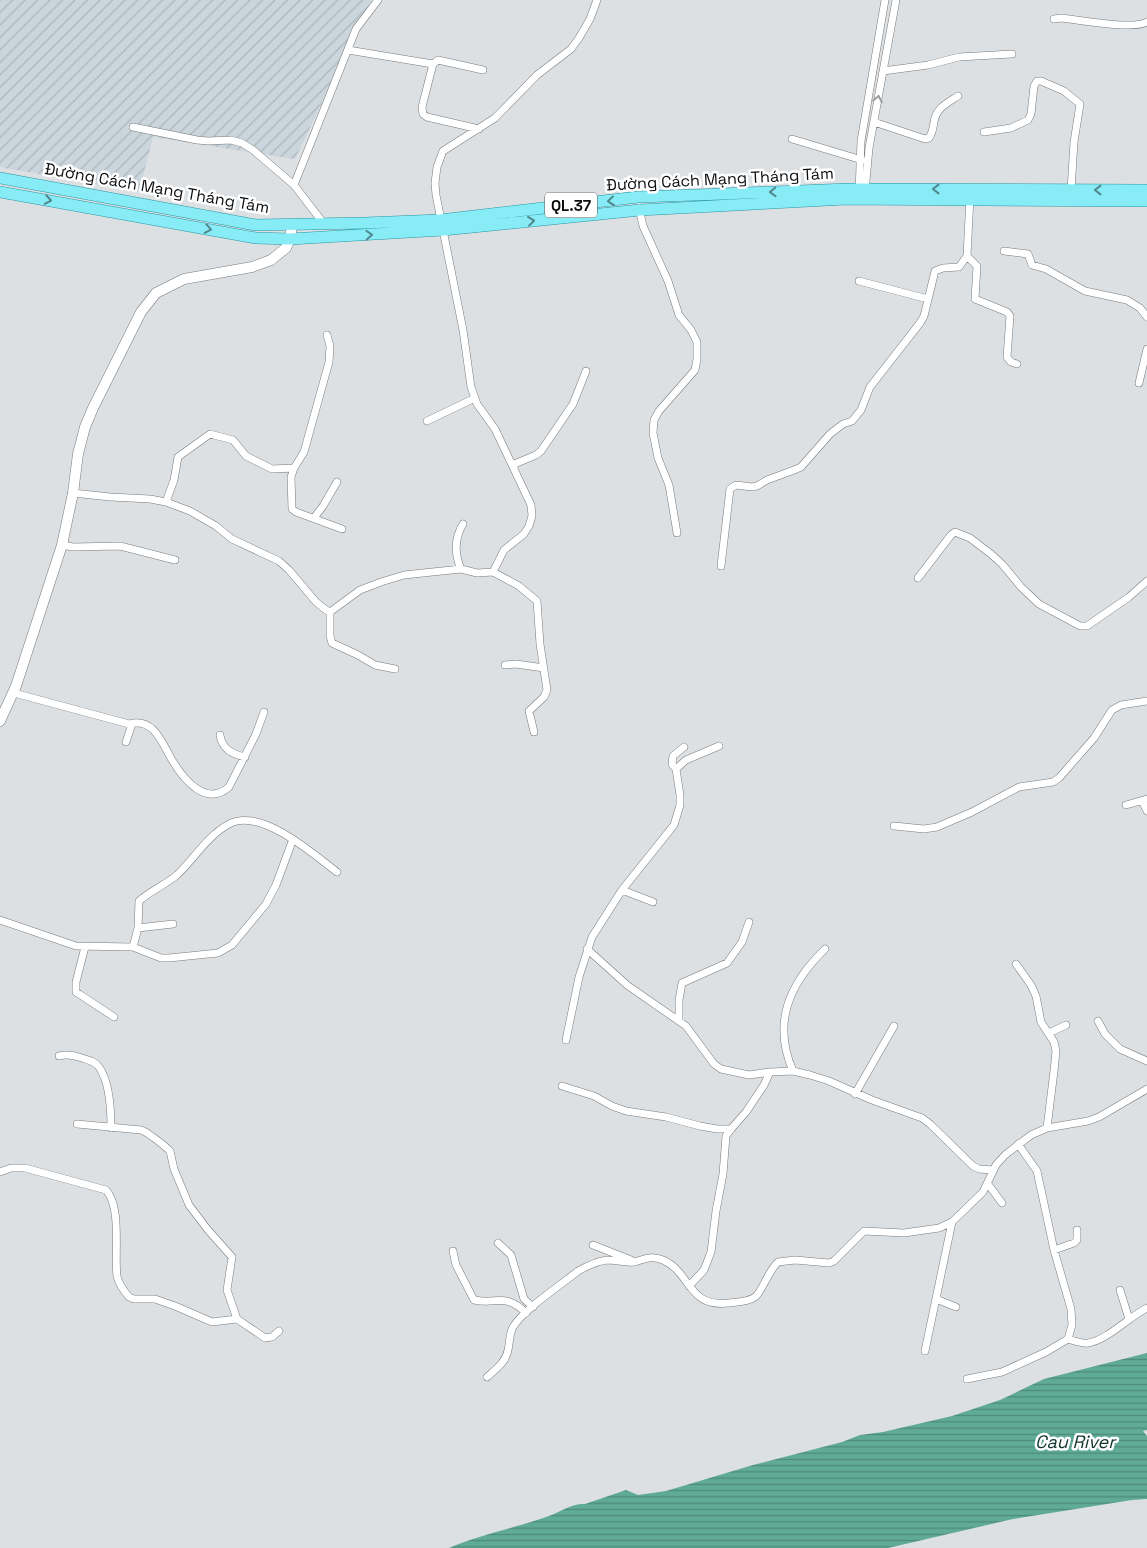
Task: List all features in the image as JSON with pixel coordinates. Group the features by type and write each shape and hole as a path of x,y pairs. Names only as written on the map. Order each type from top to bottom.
{"main road":[{"name":"Đường Cách Mạng Tháng Tám","path":"0,178 256,225 441,225 638,198 722,194 970,195 1147,201"},
{"name":"Đường Cách Mạng Tháng Tám","path":"970,195 1071,190 1147,190"},
{"name":"Đường Cách Mạng Tháng Tám","path":"0,192 256,238 290,239 441,225 640,210 722,206 862,194"},
{"path":"722,194 722,206"},
{"path":"0,721 62,544 74,493 78,454 90,414 141,312 156,293 184,279 252,267 271,260 286,248 290,239 292,225"}],"street":[{"path":"294,185 358,24 378,0"},
{"path":"494,572 504,550 524,534 529,526 532,516 531,505 495,429 474,398 463,330 441,225 435,183 439,161 443,152 494,118 537,75 571,49 587,25 597,0"},
{"path":"885,1 896,2 862,194 861,141 885,1"},
{"path":"1054,19 1061,18 1126,25 1147,22"},
{"path":"348,50 433,64 441,59 483,70"},
{"path":"883,71 928,65 959,57 1012,54"},
{"path":"433,64 422,107 422,114 427,118 479,129"},
{"path":"984,132 1011,128 1028,120 1031,114 1034,86 1037,81 1064,91 1080,104 1074,142 1071,190"},
{"path":"874,122 929,138 932,133 936,113 942,106 958,96"},
{"path":"133,127 203,140 231,140 242,143 294,185 324,224"},
{"path":"792,139 860,157 868,162"},
{"path":"721,566 730,488 736,484 757,486 767,480 794,470 830,434 843,424 852,421 861,410 870,388 920,324 935,271 943,268 959,267 967,256 970,195"},
{"path":"638,198 643,226 668,281 679,315 691,330 697,342 695,370 659,411 654,420 658,458 669,485 677,533"},
{"path":"1004,250 1028,254 1032,265 1046,269 1085,291 1127,300 1140,308 1147,317"},
{"path":"967,256 977,266 975,299 1007,312 1010,316 1007,357 1011,362 1017,364"},
{"path":"859,281 928,299"},
{"path":"327,335 330,346 326,379 304,452 294,468 291,480 292,509 342,529"},
{"path":"1138,382 1147,348"},
{"path":"512,466 536,456 541,451 573,404 586,371"},
{"path":"427,421 474,398"},
{"path":"166,502 174,480 178,457 210,434 232,440 246,456 272,469 294,468"},
{"path":"314,518 336,482"},
{"path":"74,493 166,502 204,518 232,539 279,561 316,602 330,612"},
{"path":"461,569 457,560 456,545 459,531 463,524"},
{"path":"918,578 955,532 970,538 991,554 1002,564 1020,587 1039,604 1080,626 1087,626 1129,597 1147,581"},
{"path":"62,544 73,546 120,546 175,560"},
{"path":"330,612 360,590 404,575 461,569 477,573 494,572 519,586 537,601 547,690 546,694 529,711 534,732"},
{"path":"330,612 330,636 332,643 375,665 395,669"},
{"path":"505,664 544,668"},
{"path":"8,699 129,724 135,722 143,724 160,736 180,771 197,789 210,795 223,792 229,787 256,734 264,712"},
{"path":"894,826 924,829 937,827 972,812 1019,787 1052,782 1059,778 1094,738 1112,710 1121,705 1147,701"},
{"path":"126,742 131,727 129,724"},
{"path":"220,735 223,746 233,753 245,757"},
{"path":"676,769 686,760 719,746"},
{"path":"566,1040 587,949 600,924 622,890 674,825 680,805 680,790 676,769 672,764 673,756 684,747"},
{"path":"1126,805 1145,800 1147,811"},
{"path":"133,947 138,928 139,901 178,874 201,848 228,824 242,821 264,825 305,846 337,872"},
{"path":"0,920 76,946 133,947 162,958 212,954 226,950 232,945 266,904 276,885 293,839"},
{"path":"622,890 653,902"},
{"path":"679,1021 679,1000 682,983 728,962 742,942 749,922"},
{"path":"138,928 173,924"},
{"path":"85,947 76,982 76,992 114,1017"},
{"path":"587,949 627,985 679,1021 690,1031 714,1064 721,1069 749,1075 793,1071 828,1081 856,1094 922,1118 973,1166 979,1169 993,1170"},
{"path":"793,1071 787,1057 784,1014 796,983 825,949"},
{"path":"1016,964 1031,985 1036,996 1038,1014 1054,1042 1056,1051 1046,1128"},
{"path":"1098,1021 1105,1034 1120,1049 1147,1061"},
{"path":"1049,1033 1066,1025"},
{"path":"856,1094 894,1026"},
{"path":"59,1056 71,1055 92,1061 98,1066 106,1086 111,1112 111,1128"},
{"path":"689,1286 704,1270 711,1252 723,1174 726,1136 746,1112 764,1085 770,1072"},
{"path":"562,1086 594,1096 626,1111 666,1117 717,1129 730,1129"},
{"path":"487,1377 504,1360 512,1329 526,1313 578,1270 606,1260 633,1262 649,1257 662,1259 675,1268 697,1295 712,1303 745,1301 757,1296 767,1276 778,1262 795,1260 829,1263 834,1261 864,1231 904,1233 939,1228 952,1222 983,1192 993,1170 1005,1155 1031,1135 1046,1128 1094,1119 1147,1089"},
{"path":"77,1124 147,1132 170,1151 174,1169 189,1205 232,1257 227,1290 237,1319 265,1338 272,1337 279,1331"},
{"path":"1018,1144 1037,1171 1054,1250 1071,1308 1072,1325 1068,1339"},
{"path":"0,1172 11,1168 25,1168 106,1190 109,1193 113,1206 117,1229 117,1276 128,1297 134,1299 155,1299 212,1322 237,1319"},
{"path":"988,1184 1002,1203"},
{"path":"925,1351 952,1222"},
{"path":"1054,1250 1074,1243 1077,1240 1077,1230"},
{"path":"498,1243 511,1255 524,1300 533,1308"},
{"path":"593,1245 629,1258 633,1262"},
{"path":"453,1251 456,1265 474,1300 508,1301 519,1306 526,1313"},
{"path":"1120,1290 1130,1319"},
{"path":"936,1299 956,1307"},
{"path":"967,1379 1002,1372 1046,1352 1068,1339 1088,1343 1098,1340 1147,1308"}],"shaded area":[{"path":"0,0 371,0 295,159 153,137 139,192 0,167"}],"water":[{"name":"Cau River","path":"1147,1353 1147,1430 1143,1431 1147,1436 1147,1499 1013,1519 888,1548 449,1548 549,1516 571,1506 585,1504 626,1490 638,1495 666,1491 753,1465 842,1442 860,1435 883,1432 952,1416 1000,1400 1044,1379"}]}
